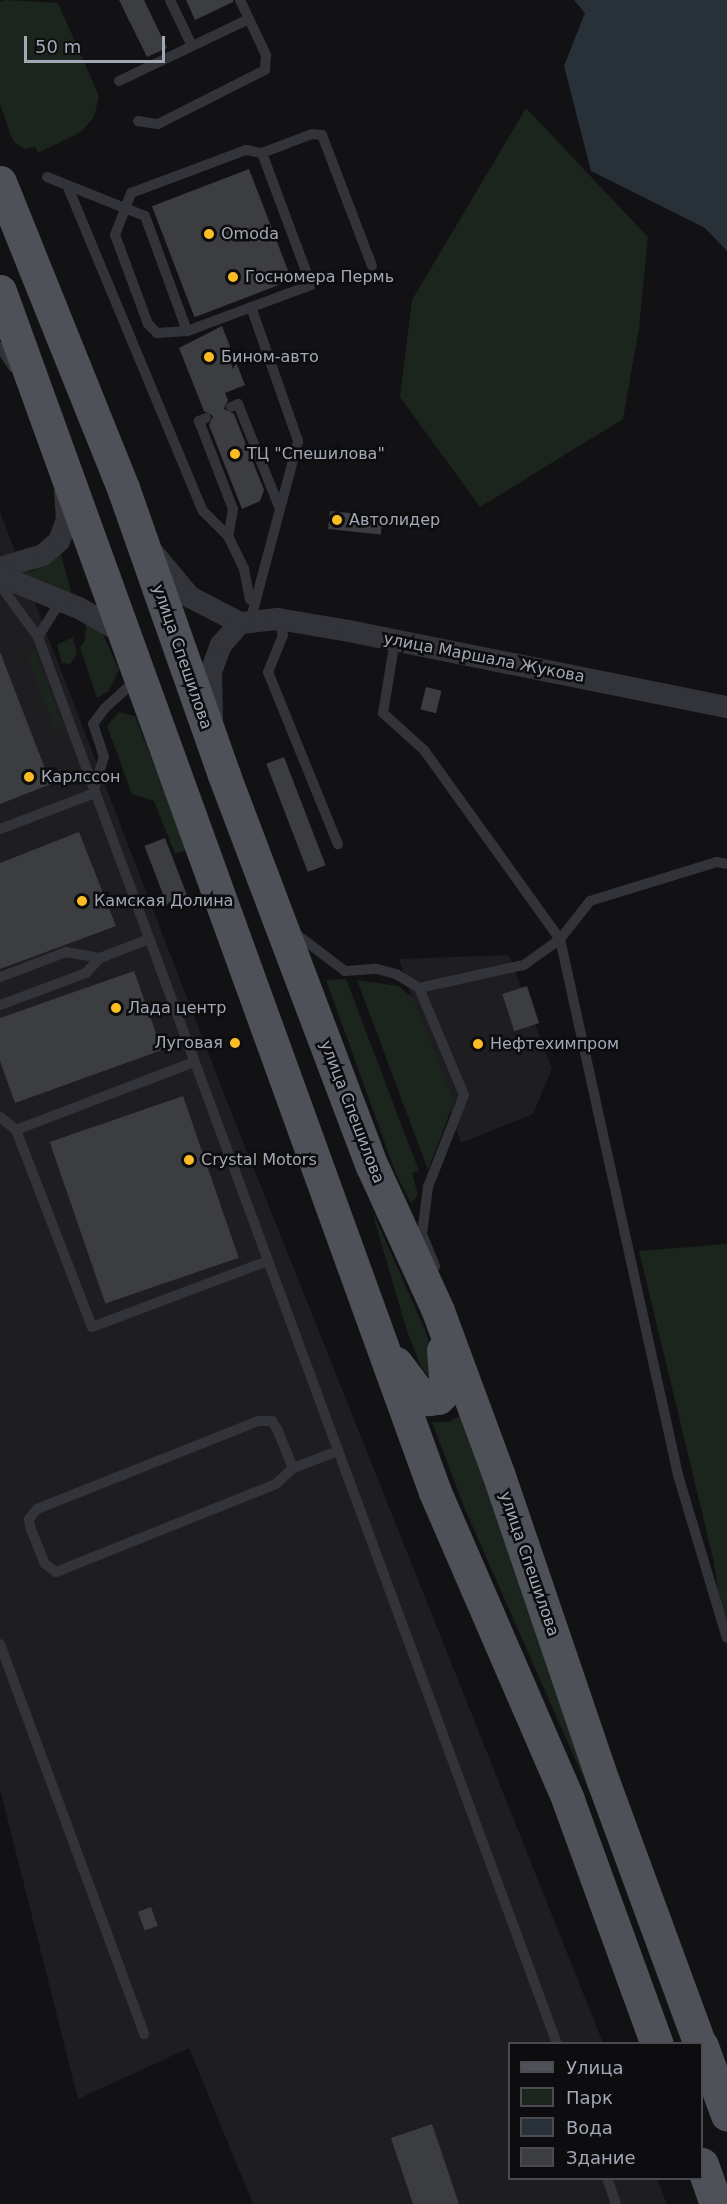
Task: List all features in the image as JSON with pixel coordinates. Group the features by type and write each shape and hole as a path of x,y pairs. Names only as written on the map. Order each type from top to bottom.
{"main road":[{"name":"улица Спешилова","path":"0,182 123,488 224,775 372,1166 438,1311 498,1473 603,1781 700,2042"},
{"path":"0,291 51,426 139,677 328,1188 375,1328 435,1491 568,1800 657,2042"},
{"path":"375,1328 417,1391 428,1399 438,1398 446,1390 447,1377 438,1311"},
{"name":"улица Спешилова","path":"703,2050 727,2115"},
{"path":"703,2167 716,2204"}],"street":[{"path":"0,568 43,555 59,540 67,520 68,502 51,426"},
{"path":"123,488 147,543 168,575 190,597 247,615 221,645 211,672 210,706 224,775"},
{"path":"0,576 79,608 123,633"},
{"name":"улица Маршала Жукова","path":"247,615 395,640 727,707"}],"lane":[{"path":"170,0 192,46"},
{"path":"138,121 158,124 259,76 268,63 240,0"},
{"path":"119,81 249,19"},
{"path":"262,153 311,285 187,331 157,333 148,324 114,235 131,193 246,150 262,153 312,134 322,135 372,266"},
{"path":"48,177 145,216 187,331"},
{"path":"67,185 202,511 228,536 244,569 247,615"},
{"path":"247,615 280,509 297,434 251,307"},
{"path":"0,347 51,426"},
{"path":"231,407 237,404 280,509"},
{"path":"206,418 199,421 233,509 228,536"},
{"path":"0,585 38,637 557,2042"},
{"path":"38,637 57,608 79,608"},
{"path":"278,619 283,635 268,672 338,844"},
{"path":"395,640 383,713 424,750 560,939 678,1475 727,1638"},
{"path":"94,791 104,757 93,724 105,708 139,677"},
{"path":"0,829 94,791"},
{"path":"419,988 524,965 560,939 590,902 717,862 727,864"},
{"path":"270,897 294,932 345,971 377,969 396,974 419,988 464,1095 428,1187 424,1211 422,1234 437,1272 438,1311"},
{"path":"0,1005 86,973 100,958 149,939"},
{"path":"0,977 66,952 100,958"},
{"path":"16,1130 194,1062"},
{"path":"0,1117 16,1130 92,1328 267,1261"},
{"path":"293,1468 272,1421 258,1420 37,1509 29,1519 30,1527 45,1564 56,1572 276,1484 293,1468 338,1451"},
{"path":"0,1644 144,2034"},
{"path":"607,2180 616,2204"}],"shaded area":[{"path":"0,512 224,1094 603,2042 508,2042 508,2180 657,2180 667,2204 253,2204 189,2048 78,2099 0,1789"},
{"path":"509,955 552,1069 533,1114 461,1143 399,959"}],"green space":[{"path":"5,0 58,3 99,96 94,117 81,132 38,153 35,147 25,149 13,141 0,104 0,2"},
{"path":"526,108 648,237 639,328 623,419 480,507 400,397 412,300"},
{"path":"61,554 72,595 16,575 35,570"},
{"path":"86,621 103,634 119,670 109,691 97,698 80,647 85,641"},
{"path":"73,637 77,654 70,664 62,663 57,645"},
{"path":"35,652 64,728 55,731 27,653"},
{"path":"119,712 135,716 187,850 175,854 154,801 132,794 107,726"},
{"path":"346,979 419,1171 412,1173 418,1195 411,1203 396,1174 326,980"},
{"path":"357,980 398,986 413,998 454,1102 428,1170"},
{"path":"371,1208 426,1332 437,1372 429,1377 421,1367 406,1328"},
{"path":"727,1244 727,1647 713,1558 639,1251"},
{"path":"465,1413 493,1487 587,1786 464,1507 432,1422 449,1422"}],"water":[{"path":"574,0 727,0 727,251 705,228 591,171 564,66 585,13"}],"building":[{"path":"119,0 144,0 167,48 147,57"},
{"path":"186,0 233,0 233,2 195,20"},
{"path":"249,169 292,280 195,317 152,206"},
{"name":"ТЦ \"Спешилова\"","path":"222,326 245,385 225,393 228,400 224,409 234,414 264,490 260,501 242,509 209,425 213,416 204,411 179,348"},
{"path":"330,511 383,517 381,534 328,529"},
{"path":"0,652 51,784 0,804"},
{"path":"426,687 442,691 436,713 420,709"},
{"path":"284,757 326,865 308,872 266,764"},
{"path":"79,832 116,926 0,969 0,863"},
{"path":"165,838 188,897 167,905 144,846"},
{"path":"134,971 162,1050 15,1103 0,1061 0,1018"},
{"path":"527,986 539,1023 514,1031 502,994"},
{"path":"183,1096 239,1258 105,1304 50,1142"},
{"path":"151,1907 158,1926 145,1931 138,1912"},
{"path":"432,2124 459,2204 413,2204 391,2138"}],"place":[{"name":"Omoda","path":"209,234"},
{"name":"Госномера Пермь","path":"233,277"},
{"name":"Бином-авто","path":"209,357"},
{"name":"ТЦ \"Спешилова\"","path":"235,454"},
{"name":"Автолидер","path":"337,520"},
{"name":"Карлссон","path":"29,777"},
{"name":"Камская Долина","path":"82,901"},
{"name":"Лада центр","path":"116,1008"},
{"name":"Луговая","path":"235,1043"},
{"name":"Нефтехимпром","path":"478,1044"},
{"name":"Crystal Motors","path":"189,1160"}]}
